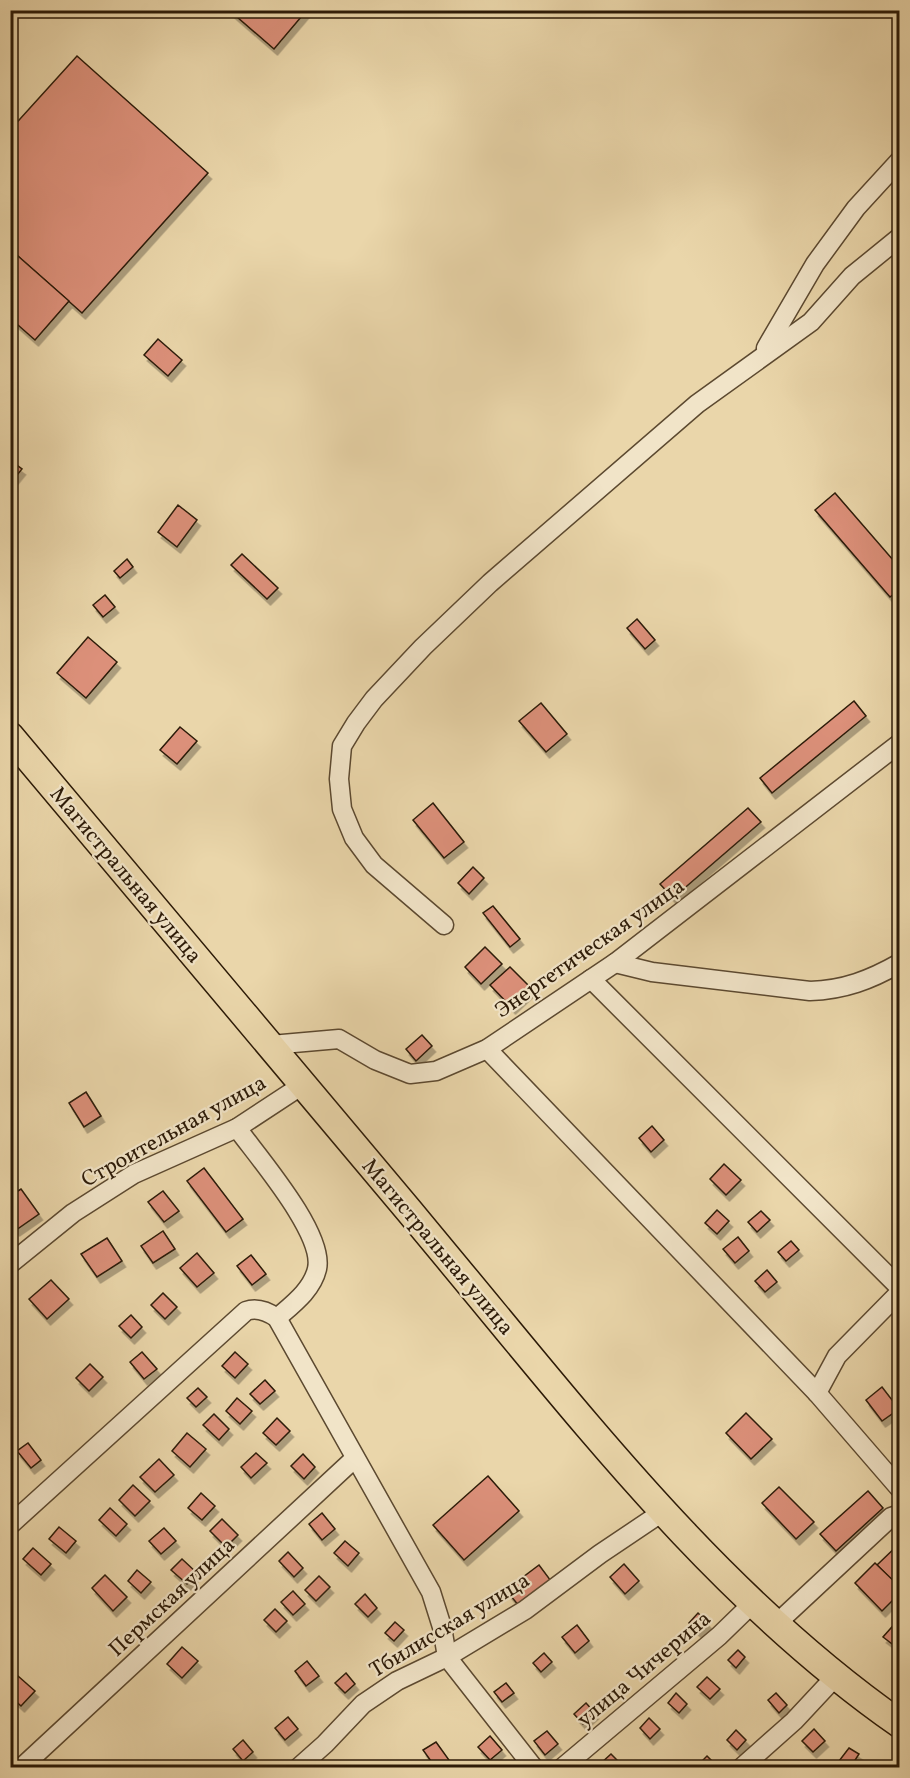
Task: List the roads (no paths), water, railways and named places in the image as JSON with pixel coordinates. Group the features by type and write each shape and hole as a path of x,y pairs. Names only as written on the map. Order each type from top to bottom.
{"highway":[{"name":"Магистральная улица","path":"10,736 304,1084 593,1432 701,1553 775,1625 836,1676 900,1724"}],"street":[{"path":"762,354 815,264 856,208 900,160"},
{"path":"444,925 374,865 354,838 342,810 339,778 342,746 374,699 423,647 490,583 697,404 762,354 811,322 852,276 900,237"},
{"name":"Энергетическая улица","path":"271,1045 339,1040 375,1060 410,1074 436,1071 487,1049 615,963 899,745"},
{"path":"615,963 651,972 810,991 836,990 860,983 900,963"},
{"path":"591,980 900,1290 837,1356 817,1393"},
{"path":"487,1049 817,1393 900,1489"},
{"name":"Строительная улица","path":"10,1264 73,1213 134,1174 237,1128 304,1084"},
{"path":"237,1128 306,1224 315,1244 317,1268 306,1292 277,1318"},
{"path":"10,1525 246,1311 253,1308 262,1310 277,1318 430,1592 442,1627 447,1657 534,1767"},
{"name":"Пермская улица","path":"21,1767 354,1459"},
{"name":"Тбилисская улица","path":"298,1767 325,1744 363,1704 397,1681 447,1657 525,1610 600,1554 664,1511"},
{"path":"775,1625 891,1517 900,1514"},
{"name":"улица Чичерина","path":"562,1767 719,1636 753,1603"},
{"path":"741,1767 794,1721 836,1676"}]}
